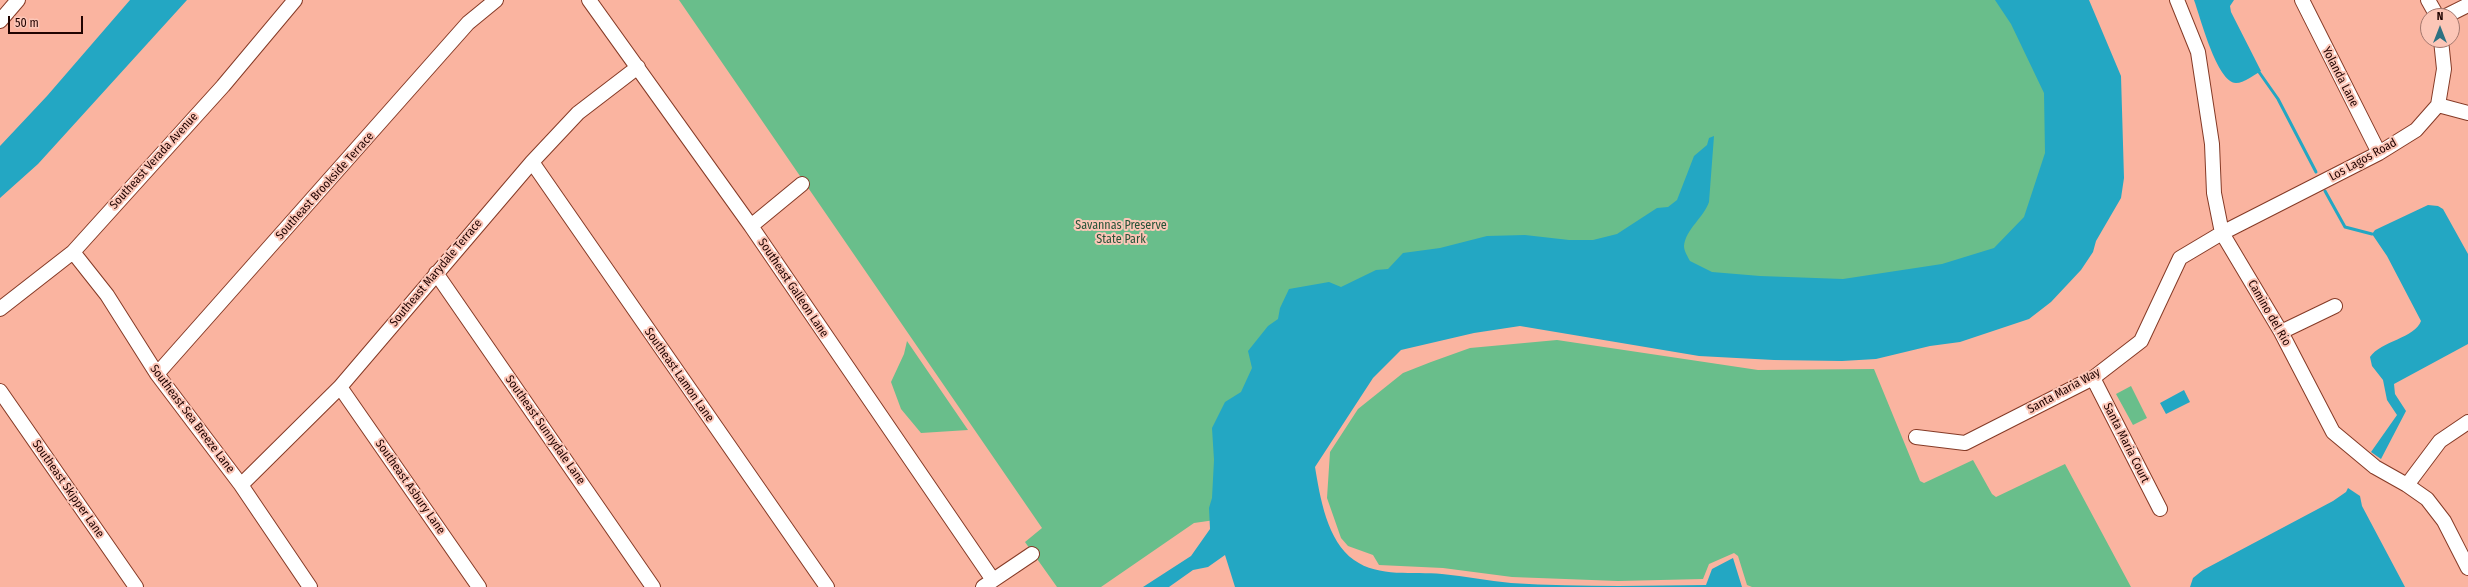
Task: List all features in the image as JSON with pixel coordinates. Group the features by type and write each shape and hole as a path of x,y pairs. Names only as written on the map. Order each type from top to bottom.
{"street":[{"path":"0,21 18,0"},
{"name":"Southeast Verada Avenue","path":"0,309 73,252 223,86 295,0"},
{"name":"Southeast Brookside Terrace","path":"157,374 468,23 496,0"},
{"name":"Southeast Galleon Lane","path":"589,0 751,226 988,583"},
{"name":"Camino del Rio","path":"2177,0 2198,52 2212,144 2214,193 2222,233 2281,332 2333,432 2370,464 2408,485 2427,499 2437,510 2468,568"},
{"name":"Yolanda Lane","path":"2302,0 2379,153"},
{"path":"2442,48 2444,68 2438,105 2468,113"},
{"name":"Southeast Marydale Terrace","path":"241,485 340,387 532,162 578,114 638,67"},
{"name":"Los Lagos Road","path":"2222,233 2379,153 2416,130 2438,105"},
{"name":"Southeast Lamon Lane","path":"532,162 827,587"},
{"path":"751,226 802,184"},
{"name":"Santa Maria Way","path":"1916,438 1965,444 2093,378 2141,341 2180,258 2222,233"},
{"name":"Southeast Sea Breeze Lane","path":"73,252 107,295 157,374 241,485 310,587"},
{"name":"Southeast Sunnydale Lane","path":"436,273 653,587"},
{"path":"2281,332 2335,306"},
{"name":"Santa Maria Court","path":"2093,378 2160,509"},
{"name":"Southeast Asbury Lane","path":"340,387 479,587"},
{"name":"Southeast Skipper Lane","path":"0,391 136,587"},
{"path":"2408,485 2440,441 2468,422"},
{"path":"988,583 1032,554"}],"green space":[{"name":"Savannas Preserve State Park","path":"679,0 2042,0 2078,156 1994,280 1354,308 1243,516 1194,523 1101,587 1057,587 1025,542 1042,528"},
{"path":"1557,340 1758,370 1874,369 1920,481 1924,483 1973,460 1992,494 1996,497 2065,464 2131,587 1752,587 1747,585 1738,556 1734,553 1709,564 1703,579 1618,581 1512,577 1443,568 1379,565 1373,555 1348,546 1341,538 1327,498 1330,452 1358,409 1403,373 1470,348"},
{"path":"907,341 968,430 921,433 901,409 891,382 904,354"},
{"path":"2131,386 2147,418 2133,425 2116,394"}],"water":[{"path":"130,0 187,0 38,164 0,198 0,146 47,96"},
{"path":"1995,0 2089,0 2121,76 2124,178 2121,198 2096,241 2093,252 2081,270 2051,302 2029,319 1960,342 1930,346 1876,359 1842,361 1774,360 1699,356 1520,326 1474,333 1401,350 1373,378 1315,467 1322,505 1337,542 1354,560 1364,566 1374,569 1396,573 1442,574 1511,583 1608,586 1706,585 1712,569 1733,558 1742,587 1235,587 1225,555 1208,567 1193,570 1169,587 1143,587 1191,556 1210,529 1209,508 1212,498 1214,460 1212,428 1225,402 1241,392 1252,368 1248,351 1268,326 1278,319 1280,308 1289,289 1329,282 1341,287 1376,270 1388,269 1403,253 1440,248 1487,236 1525,235 1569,240 1593,240 1617,234 1657,208 1668,207 1677,200 1694,156 1707,145 1709,138 1714,136 1709,202 1707,208 1688,234 1684,246 1685,252 1690,261 1712,272 1760,276 1843,279 1942,264 1994,248 2024,217 2045,153 2044,93 2011,24"},
{"path":"2194,0 2234,0 2230,6 2231,12 2261,71 2239,83 2229,80 2222,72 2210,48"},
{"path":"2428,205 2438,206 2443,209 2468,254 2468,344 2394,384 2395,394 2406,411 2381,459 2371,452 2397,415 2387,400 2383,380 2372,366 2370,357 2382,347 2412,332 2418,327 2421,321 2387,256 2372,234 2375,230"},
{"path":"2184,390 2190,402 2166,414 2160,403"},
{"path":"2348,488 2360,496 2362,506 2405,587 2190,587 2193,578 2203,570 2333,501 2346,492"}],"waterway":[{"path":"2259,72 2278,99 2316,172"},
{"path":"2325,191 2345,227 2372,234"}]}
